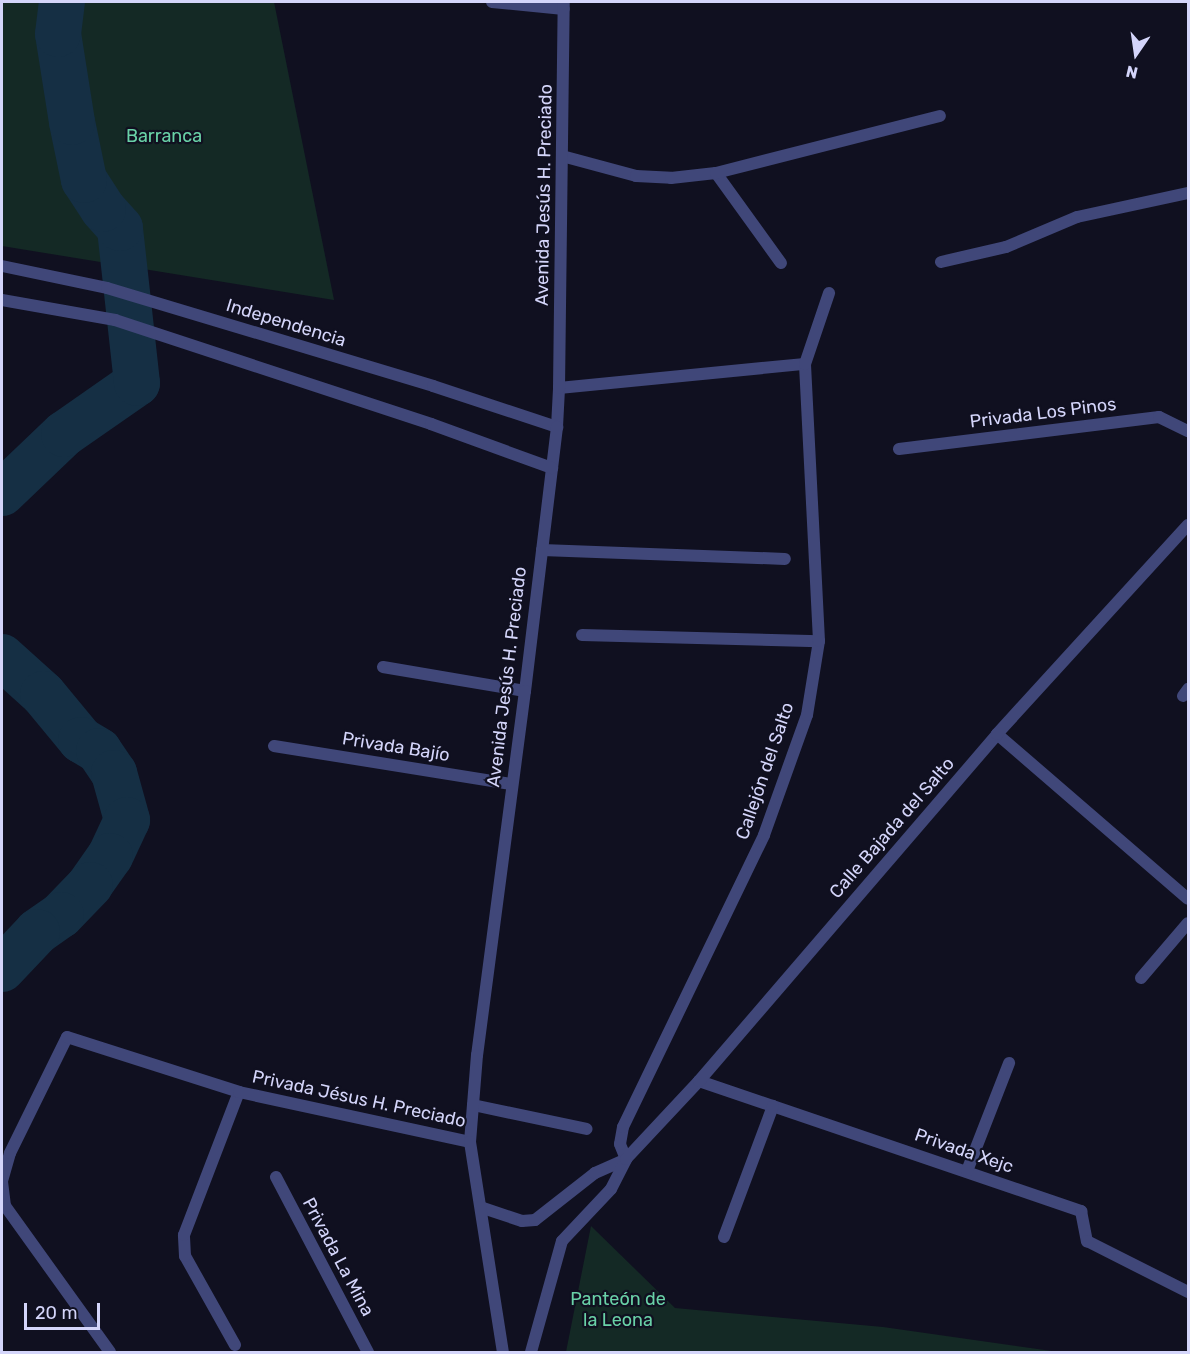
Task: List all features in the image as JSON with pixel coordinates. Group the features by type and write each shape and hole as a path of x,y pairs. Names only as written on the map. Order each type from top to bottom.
{"street":[{"path":"492,2 564,5"},
{"name":"Avenida Jesús H. Preciado","path":"503,1353 483,1208 474,1174 470,1142 556,427 559,388 564,5"},
{"path":"562,156 636,176 670,178 716,173 940,116"},
{"path":"716,173 781,263"},
{"path":"941,262 1006,247 1077,217 1188,193"},
{"name":"Independencia","path":"2,266 107,288 433,386 556,427"},
{"name":"Callejón del Salto","path":"626,1159 620,1144 623,1126 764,835 807,715 819,641 805,364 829,294"},
{"path":"2,300 115,320 431,424 552,468"},
{"path":"559,388 805,364"},
{"name":"Privada Los Pinos","path":"899,449 1159,417 1188,431"},
{"name":"Calle Bajada del Salto","path":"531,1353 562,1242 611,1189 626,1159 699,1081 997,734 1188,525"},
{"path":"542,550 785,559"},
{"path":"582,635 819,641"},
{"path":"383,668 525,691"},
{"path":"997,734 1188,899"},
{"name":"Privada Bajío","path":"274,746 512,784"},
{"path":"1141,978 1188,923"},
{"name":"Privada Jésus H. Preciado","path":"110,1353 5,1206 2,1181 10,1153 67,1037 239,1092 470,1142"},
{"path":"967,1171 1009,1063"},
{"name":"Privada Xejc","path":"699,1081 1081,1210 1087,1241 1188,1292"},
{"name":"Privada Jésus H. Preciado","path":"236,1345 185,1257 184,1235 239,1092"},
{"path":"473,1105 587,1129"},
{"path":"724,1237 773,1106"},
{"name":"Calle Bajada del Salto","path":"483,1208 522,1221 534,1220 594,1173 626,1159"},
{"name":"Privada La Mina","path":"276,1177 368,1353"}],"green space":[{"name":"Barranca","path":"2,2 274,2 334,300 2,246"},
{"name":"Panteón de la Leona","path":"591,1226 675,1308 883,1327 1059,1352 566,1352"}],"waterway":[{"path":"2,493 64,434 137,383 120,228 103,209 84,180 72,122 58,34 62,2"},
{"path":"2,657 43,694 81,740 99,751 114,773 127,820 110,856 90,885 61,915 37,932 2,969"}]}
